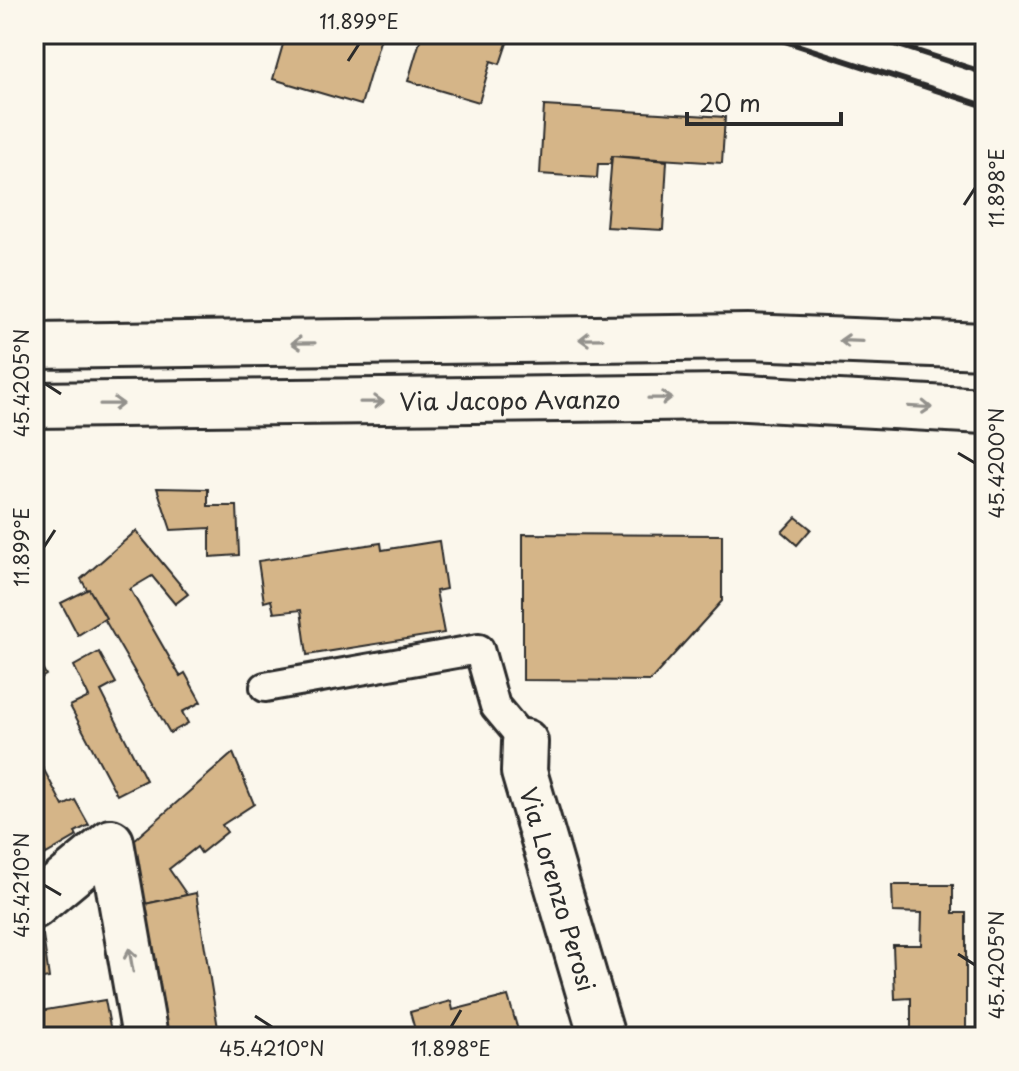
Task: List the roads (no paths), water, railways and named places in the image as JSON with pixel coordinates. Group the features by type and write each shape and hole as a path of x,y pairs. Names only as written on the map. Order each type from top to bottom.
{"main road":[{"path":"34,346 748,337 985,346"},
{"name":"Via Jacopo Avanzo","path":"34,405 728,397 985,411"},
{"name":"Via Lorenzo Perosi","path":"525,742 524,772 602,1037"},
{"path":"34,906 111,842 145,1037"}],"lane":[{"path":"265,687 479,649 495,706 525,742"}],"railway":[{"path":"763,34 985,106"},
{"path":"864,34 985,73"},
{"path":"980,34 985,36"}]}
